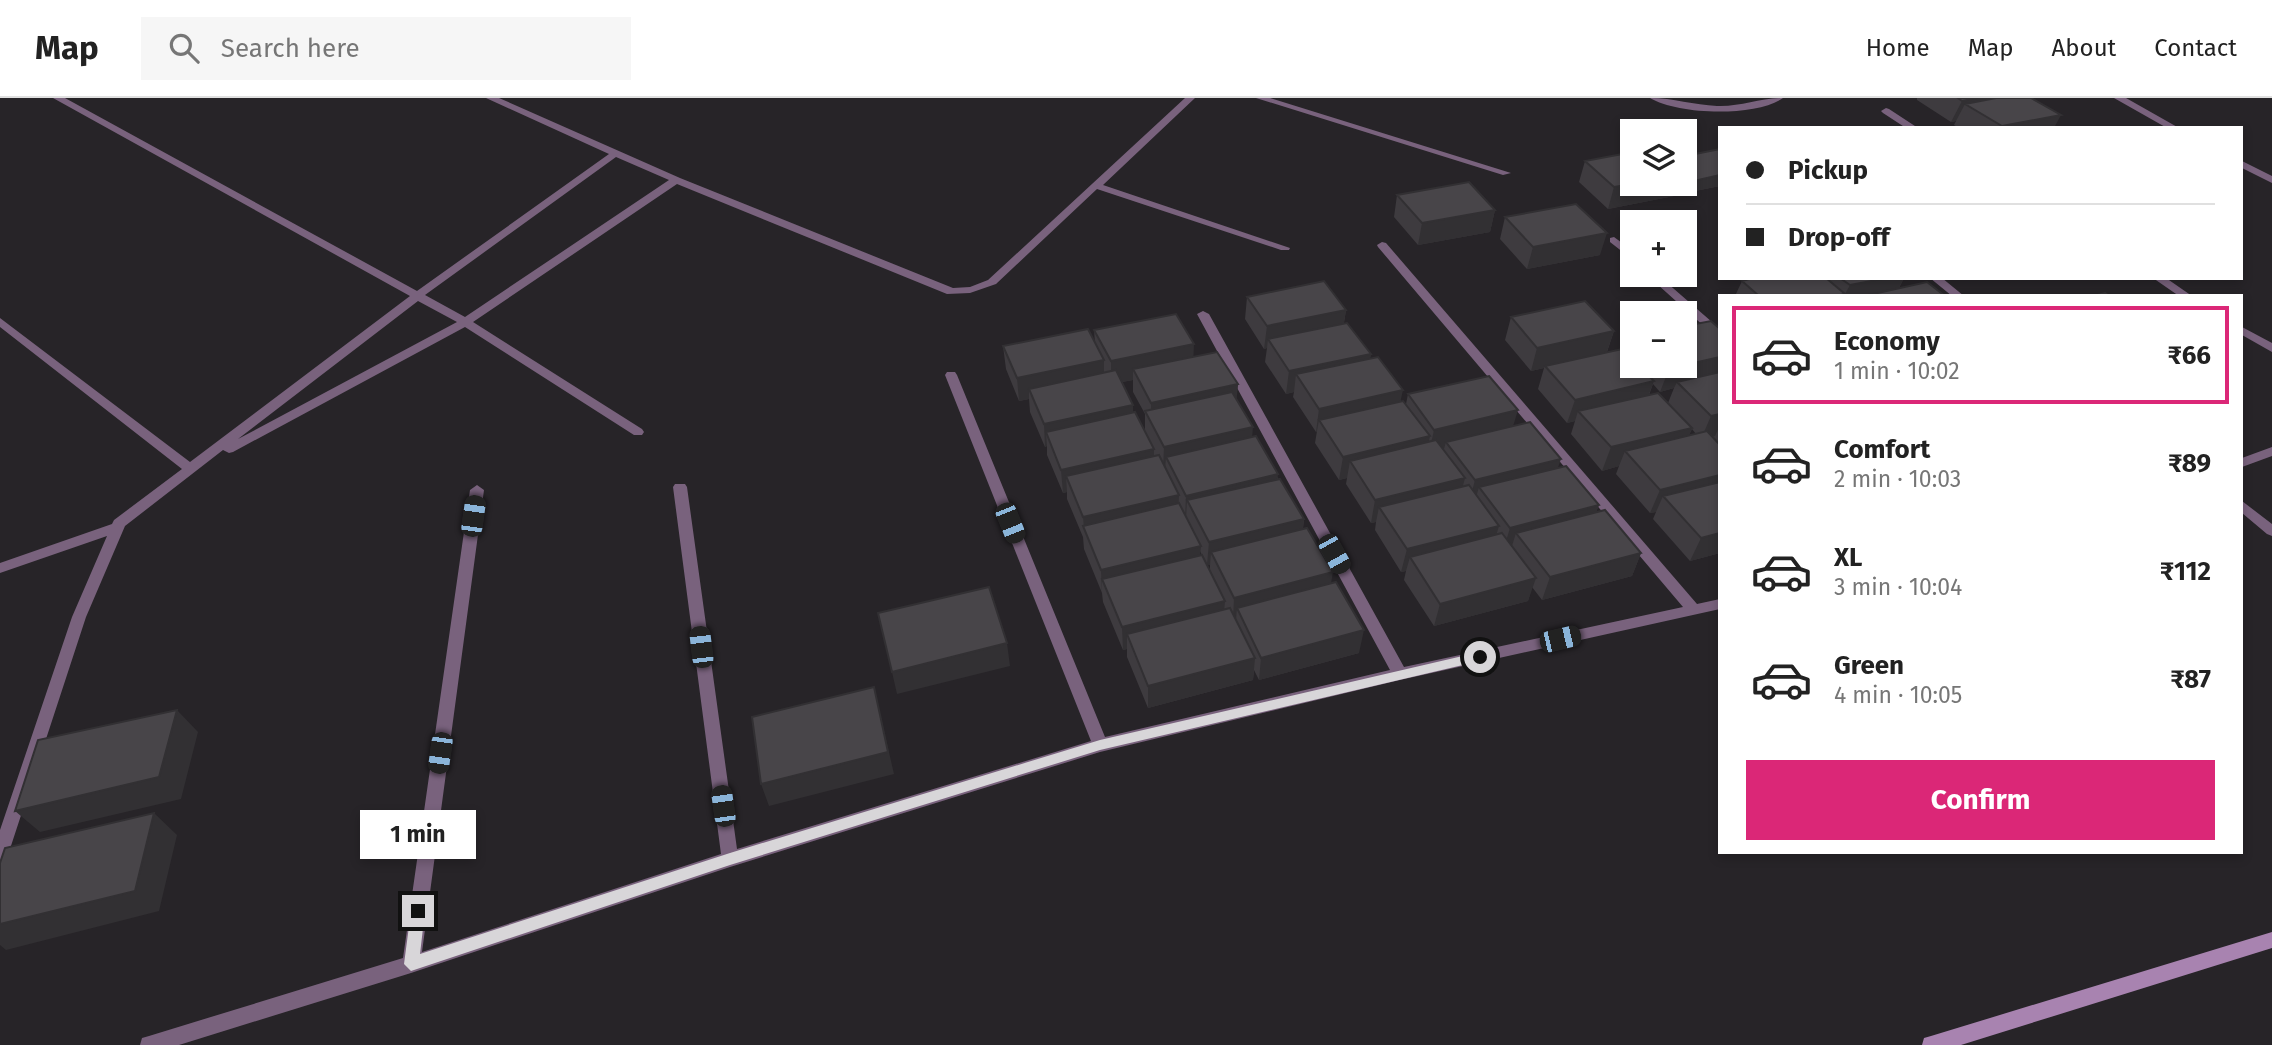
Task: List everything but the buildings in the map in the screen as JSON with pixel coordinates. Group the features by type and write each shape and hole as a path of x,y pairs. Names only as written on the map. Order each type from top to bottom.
{"main road":[{"path":"1931,1045 2272,940"}],"street":[{"path":"58,98 465,322 638,432"},
{"path":"491,98 676,180 947,291 960,292 976,291 992,282 1190,98"},
{"path":"1262,98 1506,173"},
{"path":"1655,98 1689,107 1727,110 1762,105 1778,98"},
{"path":"2119,98 2170,126"},
{"path":"1886,111 1910,126"},
{"path":"0,568 115,528 145,501 191,469 417,296 616,153"},
{"path":"2243,165 2272,180"},
{"path":"191,469 465,322 676,180"},
{"path":"1097,186 1285,248"},
{"path":"1614,240 1620,245"},
{"path":"1382,245 1694,610"},
{"path":"1938,280 1956,294"},
{"path":"2161,280 2184,294"},
{"path":"1666,287 1718,333"},
{"path":"1203,314 1400,674"},
{"path":"0,321 191,469"},
{"path":"2243,331 2272,348"},
{"path":"951,375 1100,745"},
{"path":"2243,463 2272,451"},
{"path":"680,487 730,859"},
{"path":"411,964 477,490"},
{"path":"2243,507 2272,531"},
{"path":"0,855 79,617 115,528"},
{"path":"149,1045 411,964 730,859 1100,745 1400,674 1718,604"}],"route":[{"path":"418,911 411,964 730,859 1100,745 1480,657"}]}
